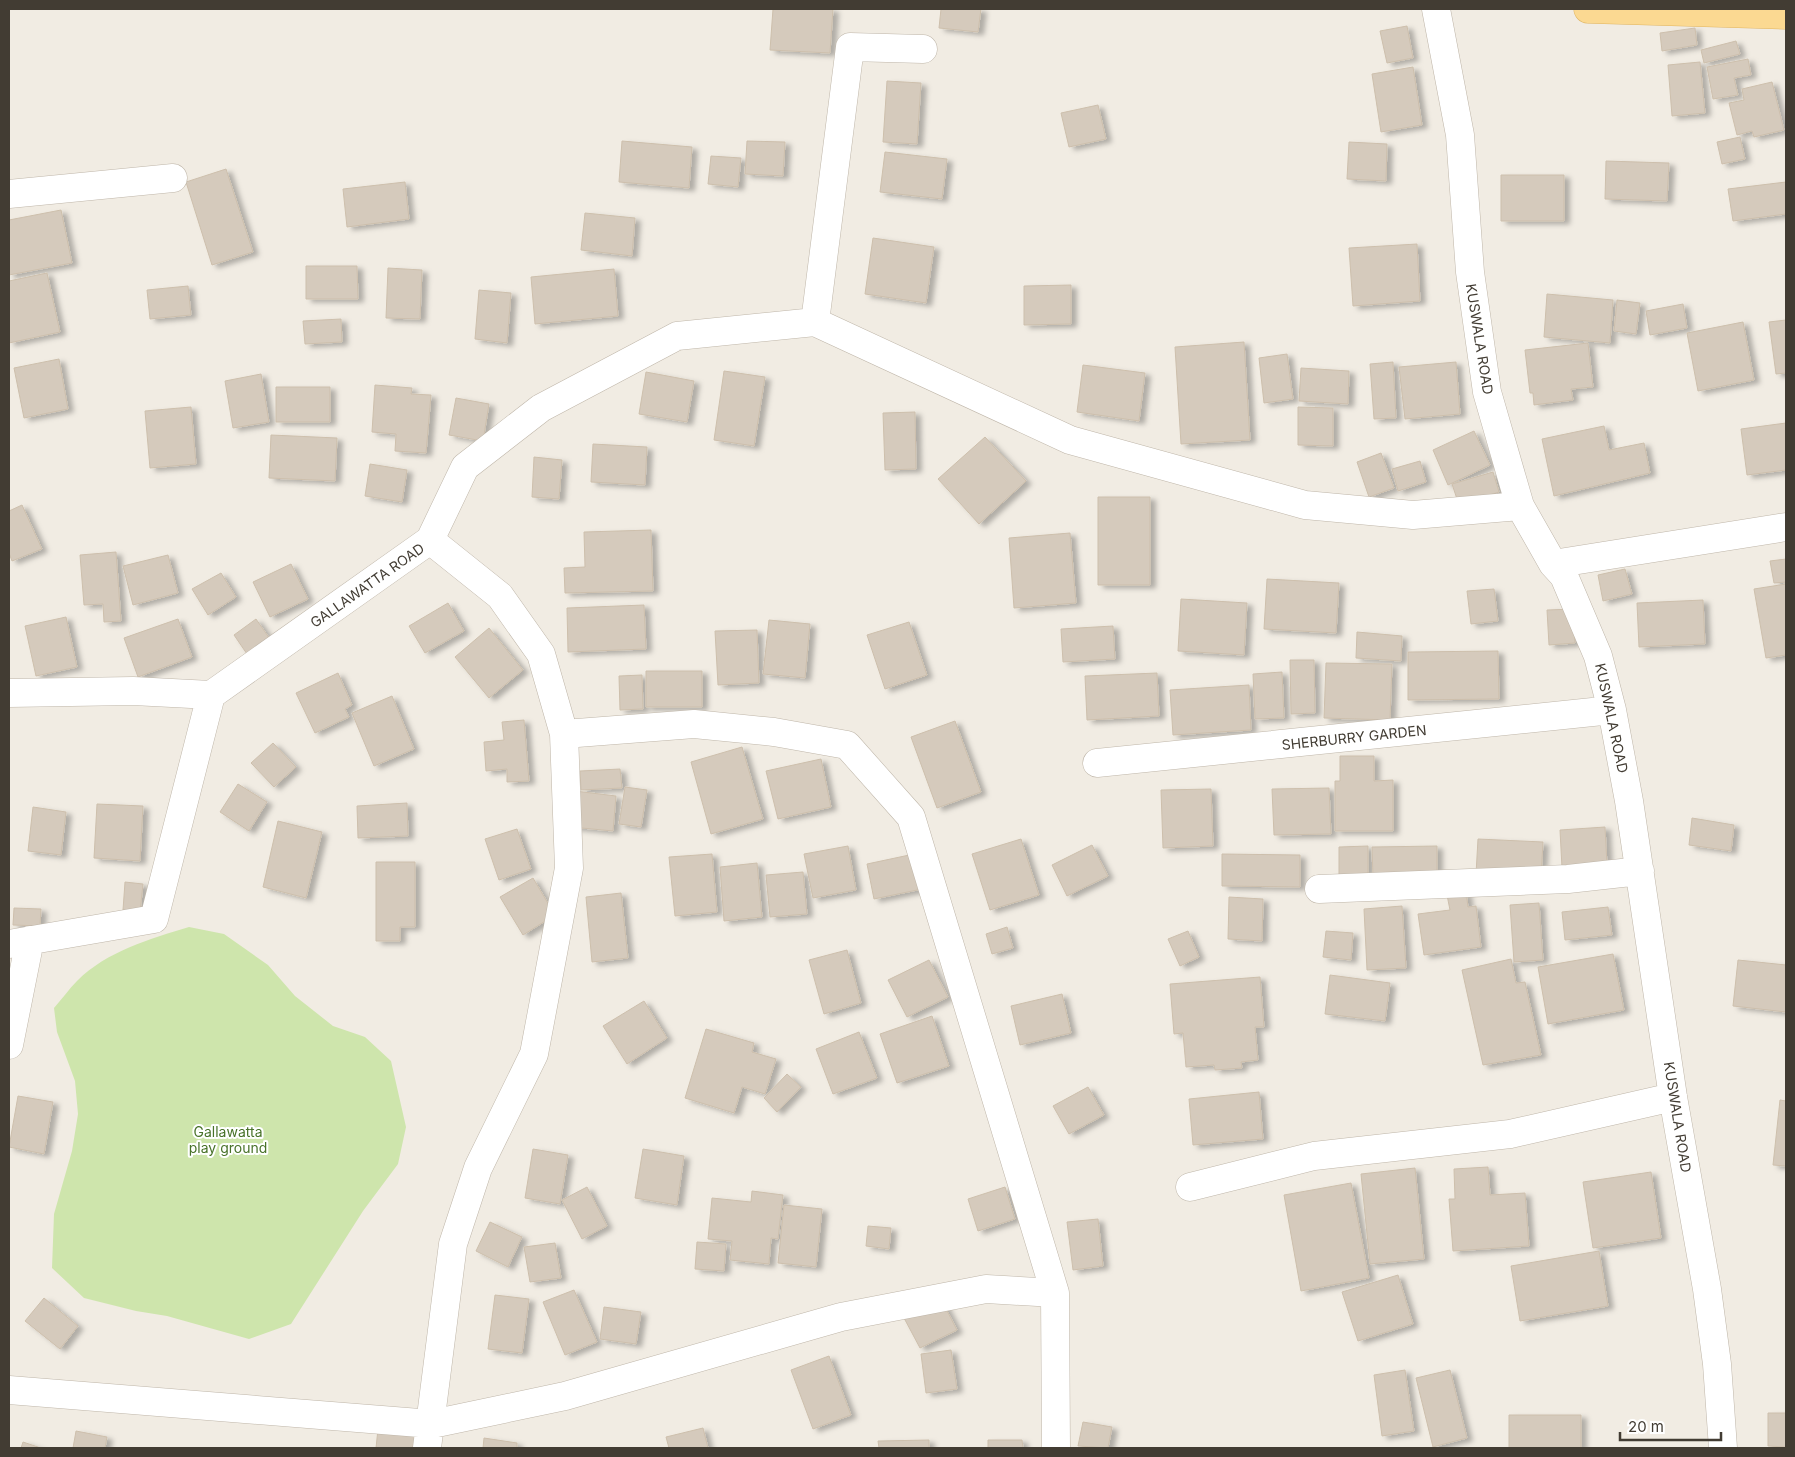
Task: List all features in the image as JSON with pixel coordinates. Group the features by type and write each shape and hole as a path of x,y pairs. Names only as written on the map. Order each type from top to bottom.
{"main road":[{"path":"1588,9 1782,13"}],"street":[{"name":"KUSWALA ROAD","path":"1436,9 1460,135 1470,272 1487,392 1520,506 1553,564 1564,576 1598,656 1612,710 1640,871 1673,1097 1707,1289 1717,1364 1723,1448"},
{"path":"924,48 850,47 815,322 1070,440 1305,505 1412,515 1520,506"},
{"path":"9,194 173,178"},
{"name":"GALLAWATTA ROAD","path":"211,695 430,540 465,467 541,408 676,336 815,322"},
{"path":"1553,564 1786,527"},
{"path":"429,1436 453,1244 478,1168 534,1054 569,868 564,734 541,654 500,596 430,540"},
{"path":"9,693 133,691 211,695 154,919 19,942 9,1045"},
{"name":"SHERBURRY GARDEN","path":"1097,763 1612,710"},
{"path":"564,734 694,724 774,732 847,746 911,817 1055,1293 1056,1448"},
{"path":"1319,889 1568,879 1640,871"},
{"path":"1190,1187 1314,1156 1510,1134 1673,1097"},
{"path":"9,1390 429,1436 841,1317 986,1289 1055,1293"}],"green space":[{"name":"Gallawatta play ground","path":"189,927 224,934 268,965 295,996 333,1026 365,1037 391,1061 406,1127 398,1164 363,1211 291,1324 249,1339 167,1316 136,1311 84,1298 52,1268 54,1214 72,1151 78,1114 75,1081 57,1032 54,1008 77,981 115,954 159,936"}],"building":[{"path":"773,9 833,9 830,53 770,50"},
{"path":"941,9 981,9 978,32 939,28"},
{"path":"1407,26 1413,58 1387,63 1380,31"},
{"path":"1695,28 1697,45 1662,51 1660,33"},
{"path":"1736,41 1740,54 1704,63 1701,50"},
{"path":"1748,59 1751,75 1734,78 1738,95 1713,99 1707,67"},
{"path":"1700,62 1705,113 1672,116 1668,65"},
{"path":"1413,67 1422,125 1381,132 1372,74"},
{"path":"887,81 921,83 917,144 883,142"},
{"path":"1772,82 1784,130 1754,137 1752,131 1737,135 1729,103 1744,100 1742,89"},
{"path":"1098,105 1106,139 1069,147 1061,113"},
{"path":"1740,137 1745,159 1722,164 1717,142"},
{"path":"622,141 692,147 689,188 619,182"},
{"path":"747,141 785,142 783,176 745,174"},
{"path":"1349,142 1387,144 1386,181 1347,179"},
{"path":"885,152 947,159 942,199 880,192"},
{"path":"711,156 741,158 738,187 708,184"},
{"path":"1606,161 1669,163 1667,201 1605,199"},
{"path":"226,169 253,252 212,265 186,182"},
{"path":"1501,175 1564,175 1564,221 1501,221"},
{"path":"405,182 409,219 347,227 343,189"},
{"path":"1786,182 1786,214 1733,221 1728,189"},
{"path":"61,210 72,263 9,275 9,220"},
{"path":"585,213 635,218 632,256 581,250"},
{"path":"873,238 934,247 926,303 865,294"},
{"path":"1417,244 1420,301 1353,306 1349,248"},
{"path":"306,266 357,266 358,299 306,299"},
{"path":"388,268 422,270 420,319 386,318"},
{"path":"614,269 618,316 535,324 531,277"},
{"path":"47,273 60,332 9,343 9,281"},
{"path":"1071,285 1071,324 1024,325 1024,286"},
{"path":"188,286 191,315 150,319 147,290"},
{"path":"479,290 511,293 507,343 475,339"},
{"path":"1547,294 1613,300 1610,343 1544,337"},
{"path":"1617,300 1640,303 1636,334 1614,331"},
{"path":"1683,304 1687,328 1650,335 1646,311"},
{"path":"341,319 342,342 305,344 303,321"},
{"path":"1786,320 1786,373 1776,374 1769,322"},
{"path":"1743,322 1754,380 1698,391 1687,333"},
{"path":"1244,342 1250,440 1181,444 1175,347"},
{"path":"1588,343 1593,387 1571,389 1573,400 1534,405 1533,393 1530,393 1525,350"},
{"path":"1287,354 1293,399 1264,403 1259,358"},
{"path":"59,359 68,409 24,418 14,368"},
{"path":"1393,362 1396,418 1374,419 1370,364"},
{"path":"1456,362 1460,414 1405,419 1399,367"},
{"path":"1083,365 1145,373 1139,421 1077,412"},
{"path":"1301,368 1349,371 1348,404 1299,401"},
{"path":"724,371 765,377 754,446 714,440"},
{"path":"646,372 694,381 687,422 639,414"},
{"path":"261,374 269,422 233,428 225,381"},
{"path":"375,385 412,388 411,394 431,395 426,453 395,451 396,434 372,432"},
{"path":"276,387 330,387 330,422 276,422"},
{"path":"456,398 489,404 483,441 449,435"},
{"path":"191,407 196,464 150,468 145,411"},
{"path":"1298,407 1333,408 1333,446 1298,445"},
{"path":"915,412 916,469 885,470 883,413"},
{"path":"1786,423 1786,470 1747,475 1741,429"},
{"path":"1604,426 1609,450 1644,443 1650,473 1554,496 1542,439"},
{"path":"1474,431 1490,465 1448,485 1433,450"},
{"path":"271,435 337,438 335,481 269,478"},
{"path":"985,437 1026,481 979,524 938,479"},
{"path":"593,444 647,447 645,485 591,482"},
{"path":"1381,453 1394,488 1369,497 1357,462"},
{"path":"534,457 562,460 559,499 532,497"},
{"path":"1420,461 1426,482 1398,491 1392,469"},
{"path":"370,464 407,470 402,502 365,496"},
{"path":"1493,472 1499,492 1459,505 1452,484"},
{"path":"1098,497 1150,497 1150,585 1098,585"},
{"path":"22,505 42,549 12,561 9,553 9,511"},
{"path":"651,530 653,591 565,593 564,568 585,567 584,532"},
{"path":"1070,533 1076,603 1014,608 1009,538"},
{"path":"116,552 121,621 104,622 103,604 84,605 80,555"},
{"path":"168,555 178,593 133,605 123,566"},
{"path":"1786,559 1786,582 1774,583 1770,561"},
{"path":"291,564 308,599 270,617 253,582"},
{"path":"1625,569 1632,594 1603,601 1598,575"},
{"path":"221,573 236,597 208,615 192,589"},
{"path":"1267,579 1339,583 1336,633 1264,629"},
{"path":"1786,584 1786,655 1766,658 1754,589"},
{"path":"1494,589 1498,621 1471,624 1467,591"},
{"path":"1181,599 1247,603 1244,655 1178,651"},
{"path":"1703,600 1705,644 1639,647 1637,603"},
{"path":"448,603 464,631 425,653 409,626"},
{"path":"644,605 646,649 568,652 567,608"},
{"path":"1573,609 1575,643 1549,645 1547,610"},
{"path":"66,617 77,667 36,676 25,626"},
{"path":"178,619 192,657 138,677 124,638"},
{"path":"256,619 270,639 247,654 234,635"},
{"path":"769,620 810,624 805,678 763,674"},
{"path":"909,622 927,675 885,689 867,635"},
{"path":"1113,626 1115,659 1063,662 1061,629"},
{"path":"489,628 523,670 489,698 455,657"},
{"path":"757,630 759,683 718,685 715,631"},
{"path":"1357,632 1402,636 1401,661 1356,658"},
{"path":"1498,651 1499,699 1408,700 1408,652"},
{"path":"1290,660 1314,660 1315,713 1291,714"},
{"path":"1326,663 1392,664 1390,720 1324,718"},
{"path":"646,671 702,671 702,707 646,707"},
{"path":"1282,672 1284,718 1255,719 1253,674"},
{"path":"338,673 352,705 345,709 349,717 315,733 296,693"},
{"path":"1157,673 1159,716 1087,720 1085,676"},
{"path":"642,675 643,709 620,710 619,676"},
{"path":"1249,685 1251,730 1173,735 1170,690"},
{"path":"392,696 414,749 374,766 352,713"},
{"path":"524,720 529,781 507,782 507,769 486,771 484,742 504,740 502,722"},
{"path":"955,721 981,792 937,808 911,737"},
{"path":"273,743 296,767 274,787 251,763"},
{"path":"742,747 763,819 711,834 691,762"},
{"path":"1340,756 1374,756 1374,781 1393,780 1393,831 1335,831 1335,781 1340,781"},
{"path":"821,759 831,807 778,819 766,771"},
{"path":"620,769 622,788 581,790 580,771"},
{"path":"238,784 267,802 249,831 220,812"},
{"path":"625,787 647,790 641,827 619,824"},
{"path":"1329,788 1331,834 1274,835 1272,789"},
{"path":"1211,789 1213,846 1163,848 1161,790"},
{"path":"575,791 616,796 613,831 571,827"},
{"path":"407,803 408,836 358,838 357,806"},
{"path":"97,804 143,806 140,861 94,858"},
{"path":"33,807 66,812 61,855 28,851"},
{"path":"1692,818 1734,825 1731,851 1689,845"},
{"path":"278,821 322,832 306,898 263,887"},
{"path":"1605,827 1607,865 1562,868 1560,830"},
{"path":"517,829 531,869 499,880 485,839"},
{"path":"1021,839 1039,895 990,910 972,854"},
{"path":"1478,839 1543,842 1541,877 1476,874"},
{"path":"1092,845 1108,876 1067,896 1052,865"},
{"path":"848,846 856,890 813,898 804,854"},
{"path":"1368,846 1368,878 1339,878 1339,847"},
{"path":"1437,846 1437,878 1373,878 1372,847"},
{"path":"712,854 717,912 675,916 669,857"},
{"path":"914,854 922,889 874,899 867,864"},
{"path":"1222,854 1300,855 1300,887 1222,886"},
{"path":"376,862 415,862 415,927 400,927 400,941 376,941"},
{"path":"757,863 762,917 724,921 720,867"},
{"path":"803,872 807,914 770,917 766,875"},
{"path":"533,878 555,915 523,935 500,897"},
{"path":"125,882 143,884 140,912 123,910"},
{"path":"1466,892 1468,907 1476,906 1481,947 1424,955 1418,914 1450,910 1447,895"},
{"path":"621,893 628,958 592,962 586,897"},
{"path":"1229,897 1263,899 1262,941 1228,939"},
{"path":"1539,903 1543,960 1514,962 1510,905"},
{"path":"1402,906 1406,968 1367,970 1364,909"},
{"path":"1608,907 1612,935 1565,940 1562,912"},
{"path":"14,908 41,909 40,926 13,925"},
{"path":"1007,927 1013,948 992,954 986,934"},
{"path":"1188,931 1199,957 1180,966 1168,939"},
{"path":"1326,931 1353,933 1351,960 1323,957"},
{"path":"847,950 861,1003 824,1014 809,960"},
{"path":"1613,954 1624,1010 1548,1024 1538,967"},
{"path":"1511,959 1516,983 1525,982 1541,1055 1483,1065 1462,970"},
{"path":"929,960 948,997 907,1017 888,980"},
{"path":"1738,960 1786,965 1786,1012 1733,1006"},
{"path":"1330,975 1390,983 1385,1021 1325,1014"},
{"path":"1260,977 1264,1027 1255,1027 1258,1060 1241,1062 1242,1068 1215,1070 1214,1065 1186,1067 1183,1033 1174,1034 1170,984"},
{"path":"1062,994 1071,1033 1020,1045 1011,1006"},
{"path":"644,1001 667,1038 627,1064 603,1026"},
{"path":"932,1016 949,1066 897,1083 880,1034"},
{"path":"706,1029 754,1043 752,1052 776,1059 765,1094 742,1087 734,1113 685,1098"},
{"path":"859,1032 877,1078 833,1094 816,1049"},
{"path":"787,1074 801,1087 777,1112 764,1098"},
{"path":"1088,1087 1104,1115 1069,1134 1053,1106"},
{"path":"1259,1092 1263,1139 1193,1145 1189,1099"},
{"path":"18,1096 53,1102 44,1154 9,1147"},
{"path":"1780,1100 1786,1101 1786,1166 1773,1165"},
{"path":"533,1149 568,1155 560,1204 525,1198"},
{"path":"643,1149 684,1156 677,1205 635,1198"},
{"path":"1488,1167 1490,1195 1525,1193 1529,1246 1453,1251 1449,1199 1455,1199 1454,1169"},
{"path":"1415,1168 1424,1259 1370,1264 1361,1174"},
{"path":"1651,1172 1661,1238 1593,1248 1583,1182"},
{"path":"1351,1183 1369,1278 1301,1291 1284,1195"},
{"path":"587,1187 607,1226 582,1239 562,1200"},
{"path":"1005,1187 1015,1219 978,1231 968,1199"},
{"path":"752,1191 783,1195 778,1239 771,1238 769,1264 730,1260 732,1241 708,1239 712,1198 751,1202"},
{"path":"784,1205 822,1209 816,1267 778,1263"},
{"path":"1098,1219 1103,1266 1073,1270 1067,1222"},
{"path":"490,1222 522,1237 508,1267 476,1251"},
{"path":"868,1226 891,1228 889,1249 866,1246"},
{"path":"697,1242 726,1244 724,1271 695,1269"},
{"path":"555,1243 561,1278 530,1282 524,1247"},
{"path":"1599,1251 1608,1306 1520,1321 1511,1266"},
{"path":"1398,1275 1413,1324 1358,1341 1342,1292"},
{"path":"574,1290 597,1342 565,1355 543,1302"},
{"path":"495,1295 529,1299 522,1353 488,1349"},
{"path":"44,1298 78,1326 60,1349 25,1321"},
{"path":"941,1299 957,1330 920,1348 904,1318"},
{"path":"604,1307 641,1312 636,1344 600,1339"},
{"path":"951,1350 957,1389 926,1393 921,1354"},
{"path":"829,1356 851,1415 813,1429 791,1370"},
{"path":"1405,1370 1414,1431 1382,1436 1374,1375"},
{"path":"1450,1370 1467,1438 1433,1447 1416,1378"},
{"path":"1768,1413 1786,1413 1786,1447 1768,1446"},
{"path":"1509,1415 1581,1415 1581,1448 1509,1448"},
{"path":"1083,1422 1112,1427 1108,1448 1078,1446"},
{"path":"703,1428 708,1448 669,1448 666,1437"},
{"path":"378,1429 418,1433 416,1448 376,1448"},
{"path":"76,1431 107,1437 105,1448 73,1448"},
{"path":"484,1438 517,1443 517,1448 483,1448"},
{"path":"929,1440 929,1448 879,1448 878,1441"},
{"path":"988,1440 1022,1440 1023,1448 988,1448"},
{"path":"23,1442 41,1448 21,1448"}]}
